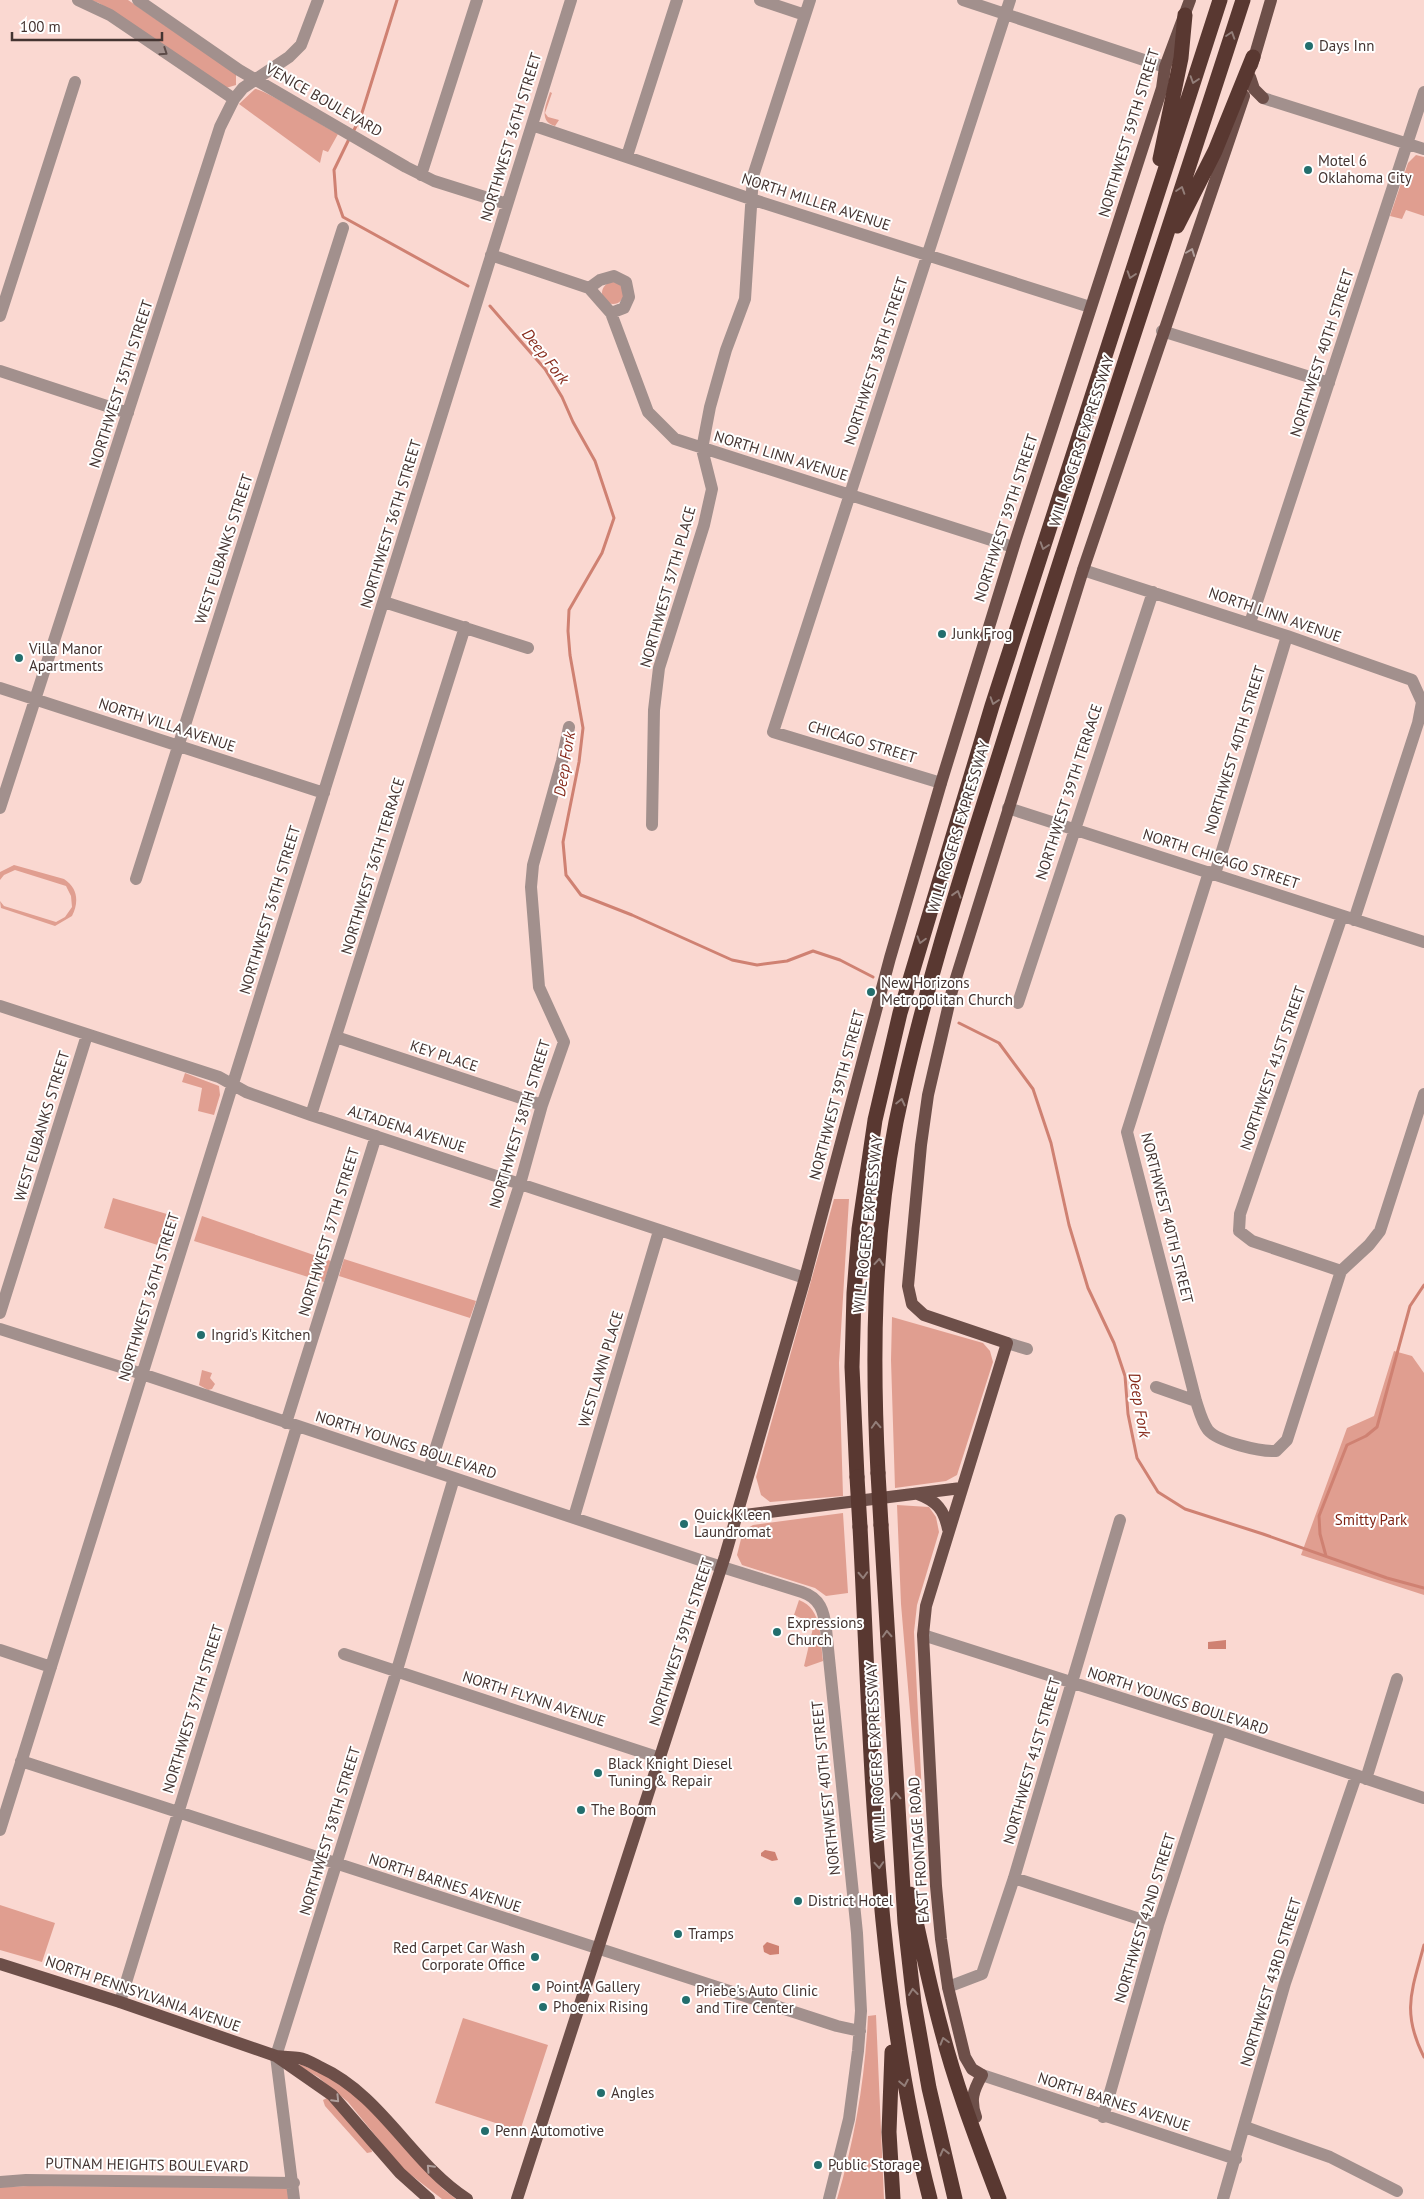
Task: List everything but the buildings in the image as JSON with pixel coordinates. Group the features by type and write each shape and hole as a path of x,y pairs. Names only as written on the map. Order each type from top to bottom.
{"highway":[{"name":"WILL ROGERS EXPRESSWAY","path":"930,2199 918,2152 894,2018 882,1925 852,1368 854,1293 866,1175 887,1066 907,987 957,818 1220,0"},
{"name":"WILL ROGERS EXPRESSWAY","path":"955,2199 930,2088 914,2003 899,1845 878,1473 874,1367 878,1274 889,1170 910,1062 942,943 1243,0"},
{"path":"1146,228 1182,58 1185,15"},
{"path":"1156,270 1215,151 1253,57"},
{"path":"899,1845 940,2027 963,2105 999,2199"},
{"path":"893,2199 889,2132 894,2018"}],"main road":[{"name":"NORTHWEST 39TH STREET","path":"518,2199 722,1567 805,1278 890,958 941,783 1013,547 1162,88 1165,67 1190,0"},
{"path":"737,1516 961,1488 1007,1343 932,1318 915,1307 908,1286 921,1145 928,1095 952,991 1008,808 1083,570 1162,331 1207,211 1250,78 1253,57 1271,0"},
{"path":"1250,78 1254,90 1262,98"},
{"name":"EAST FRONTAGE ROAD","path":"961,1488 926,1606 922,1636 936,1886 948,1986 965,2057 972,2070 982,2075"},
{"path":"918,1494 932,1499 940,1506 946,1517 949,1530"},
{"name":"NORTH PENNSYLVANIA AVENUE","path":"0,1964 120,2002 276,2056 301,2058 330,2071 372,2102 433,2172 467,2199"},
{"name":"NORTH PENNSYLVANIA AVENUE","path":"276,2056 332,2095 400,2173 429,2199"},
{"path":"982,2075 972,2095 971,2103 999,2199"}],"street":[{"path":"78,0 110,15 234,99"},
{"name":"VENICE BOULEVARD","path":"138,0 153,5 254,79 421,175 507,204"},
{"name":"NORTHWEST 35TH STREET","path":"0,808 220,127 234,99 254,79 289,57 301,45 318,0"},
{"path":"421,175 477,0"},
{"name":"NORTHWEST 36TH STREET","path":"0,1830 570,0"},
{"path":"627,156 677,0"},
{"path":"760,0 805,15"},
{"path":"702,449 710,407 726,350 745,299 753,176 810,0"},
{"path":"963,0 1165,67"},
{"name":"NORTHWEST 38TH STREET","path":"773,732 1010,0"},
{"path":"0,316 75,82"},
{"name":"NORTHWEST 40TH STREET","path":"1250,623 1424,92"},
{"path":"1262,98 1424,149"},
{"name":"NORTH MILLER AVENUE","path":"532,125 751,199 929,254 1090,307"},
{"name":"WEST EUBANKS STREET","path":"136,879 343,228"},
{"path":"491,255 589,288 600,280 614,276 626,282 629,297 624,308 611,313"},
{"name":"NORTH LINN AVENUE","path":"589,288 611,313 648,412 675,439 1013,547"},
{"path":"1162,331 1328,383"},
{"path":"0,371 128,413"},
{"name":"NORTHWEST 37TH PLACE","path":"652,825 654,710 659,668 704,525 712,489 702,449"},
{"name":"NORTH LINN AVENUE","path":"1083,570 1250,623 1412,680 1422,702 1418,723"},
{"name":"NORTHWEST 39TH TERRACE","path":"1018,1004 1153,592"},
{"path":"384,602 528,648"},
{"name":"NORTHWEST 36TH TERRACE","path":"311,1115 465,627"},
{"name":"NORTHWEST 40TH STREET","path":"1196,1401 1127,1132 1287,636"},
{"name":"NORTH VILLA AVENUE","path":"0,688 324,793"},
{"name":"NORTHWEST 41ST STREET","path":"1341,1271 1252,1241 1239,1231 1240,1214 1418,723"},
{"name":"NORTHWEST 38TH STREET","path":"429,1469 520,1184 542,1106 564,1042 539,988 530,887 533,865 562,761 569,727"},
{"name":"CHICAGO STREET","path":"773,732 941,783"},
{"name":"NORTH CHICAGO STREET","path":"1008,808 1424,942"},
{"name":"ALTADENA AVENUE","path":"0,1006 219,1077 246,1092 311,1115 805,1278"},
{"name":"WEST EUBANKS STREET","path":"0,1313 87,1035"},
{"name":"KEY PLACE","path":"336,1037 542,1106"},
{"path":"1156,1387 1196,1401 1207,1428 1213,1435 1262,1452 1276,1451 1286,1440 1341,1271 1369,1245 1380,1231 1424,1094"},
{"name":"NORTHWEST 37TH STREET","path":"120,2002 178,1814 376,1136"},
{"name":"WESTLAWN PLACE","path":"574,1517 659,1231"},
{"name":"NORTH YOUNGS BOULEVARD","path":"0,1328 802,1592"},
{"path":"1007,1343 1026,1350"},
{"name":"NORTHWEST 38TH STREET","path":"294,2199 294,2183 276,2056 397,1670 454,1478"},
{"name":"NORTHWEST 41ST STREET","path":"948,1986 982,1974 1014,1878 1120,1520"},
{"name":"NORTHWEST 40TH STREET","path":"802,1592 815,1598 825,1619 857,1934 860,2031 849,2119 828,2199"},
{"name":"NORTH YOUNGS BOULEVARD","path":"922,1636 1222,1730 1424,1798"},
{"path":"0,1650 51,1667"},
{"name":"NORTH FLYNN AVENUE","path":"344,1654 660,1758"},
{"name":"NORTHWEST 43RD STREET","path":"1223,2199 1285,1983 1397,1679"},
{"name":"NORTHWEST 42ND STREET","path":"1103,2117 1158,1925 1222,1730"},
{"name":"NORTH BARNES AVENUE","path":"21,1761 178,1814 828,2023 860,2031"},
{"path":"1014,1878 1158,1925"},
{"name":"NORTH BARNES AVENUE","path":"982,2075 1103,2117 1236,2159"},
{"path":"1245,2127 1330,2157 1397,2191"},
{"name":"PUTNAM HEIGHTS BOULEVARD","path":"0,2182 26,2180 294,2183"}],"green space":[{"path":"90,0 128,0 236,74 236,85 226,88 99,3"},
{"path":"255,89 281,101 338,134 328,152 323,150 320,163 239,104"},
{"path":"550,92 552,93 545,112 545,107"},
{"path":"545,113 548,117 559,120 555,126 546,120"},
{"path":"1416,155 1424,157 1424,216 1406,210 1402,219 1390,216 1408,163"},
{"path":"613,282 621,285 624,293 621,301 613,304 605,301 602,293 605,285"},
{"path":"14,865 64,879 69,883 76,896 76,906 72,916 55,926 1,908 0,901 4,906 56,922 65,917 72,907 71,896 66,886 15,870 4,875 0,880 0,872"},
{"path":"185,1073 219,1086 220,1095 214,1115 198,1111 202,1088 182,1082"},
{"path":"113,1198 177,1217 167,1248 104,1228"},
{"path":"834,1199 849,1199 839,1363 843,1496 770,1502 761,1495 756,1477"},
{"path":"202,1216 331,1261 324,1282 194,1241"},
{"path":"344,1259 476,1301 470,1318 339,1276"},
{"path":"892,1317 983,1343 990,1351 993,1362 957,1475 946,1481 895,1488 891,1360"},
{"name":"Smitty Park","path":"1394,1351 1412,1356 1424,1373 1424,1595 1301,1555 1347,1428 1374,1416"},
{"path":"202,1370 212,1373 210,1378 215,1384 212,1389 208,1390 199,1385"},
{"path":"897,1505 929,1507 936,1517 939,1532 917,1605 914,1632 922,1795 917,1794 901,1604"},
{"path":"843,1513 848,1593 826,1596 815,1588 742,1565 737,1555 743,1531 753,1525"},
{"path":"799,1600 807,1604 816,1617 819,1626 823,1661 806,1667 804,1666 814,1624 794,1615"},
{"path":"0,1905 55,1923 42,1962 0,1950"},
{"path":"876,2015 884,2199 837,2199 858,2109 868,2016"},
{"path":"463,2018 548,2045 520,2131 435,2103"},
{"path":"300,2064 329,2077 363,2101 443,2189 456,2199 442,2199 402,2168 348,2102 318,2077 299,2066"},
{"path":"327,2098 371,2147 372,2152 367,2153 325,2106 323,2100"},
{"path":"0,2187 284,2187 289,2190 292,2199 0,2199"}],"shaded area":[{"path":"1226,1640 1226,1649 1208,1649 1208,1642"},
{"path":"765,1850 775,1852 778,1860 772,1861 761,1856 761,1853"},
{"path":"767,1942 779,1946 779,1954 770,1955 764,1952 763,1946"}],"waterway":[{"name":"Deep Fork","path":"353,132 361,116 397,0"},
{"name":"Deep Fork","path":"350,137 334,170 336,197 343,217 468,286"},
{"name":"Deep Fork","path":"490,306 545,369 562,397 573,422 595,461 614,518 602,553 569,610 570,655 583,728 579,762 563,842 566,875 581,895 632,915 732,960 757,965 787,961 813,951 840,960 873,977"},
{"name":"Deep Fork","path":"959,1023 999,1043 1033,1089 1051,1143 1069,1225 1088,1288 1114,1343 1125,1376 1128,1414 1137,1458 1158,1492 1185,1509 1263,1534 1387,1578 1424,1588"},
{"path":"1326,1556 1320,1534 1319,1516 1347,1445 1366,1436 1377,1427 1410,1306 1424,1285"},
{"name":"Deep Fork","path":"1424,1945 1411,2001 1413,2027 1424,2057"}],"place":[{"name":"Days Inn","path":"1309,46"},
{"name":"Motel 6 Oklahoma City","path":"1308,170"},
{"name":"Junk Frog","path":"942,634"},
{"name":"Villa Manor Apartments","path":"19,658"},
{"name":"New Horizons Metropolitan Church","path":"871,992"},
{"name":"Ingrid's Kitchen","path":"201,1335"},
{"name":"Quick Kleen Laundromat","path":"684,1524"},
{"name":"Expressions Church","path":"777,1632"},
{"name":"Black Knight Diesel Tuning & Repair","path":"598,1773"},
{"name":"The Boom","path":"581,1810"},
{"name":"District Hotel","path":"798,1901"},
{"name":"Tramps","path":"678,1934"},
{"name":"Red Carpet Car Wash Corporate Office","path":"535,1957"},
{"name":"Point A Gallery","path":"536,1987"},
{"name":"Priebe's Auto Clinic and Tire Center","path":"686,2000"},
{"name":"Phoenix Rising","path":"543,2007"},
{"name":"Angles","path":"601,2093"},
{"name":"Penn Automotive","path":"485,2131"},
{"name":"Public Storage","path":"818,2165"}]}
